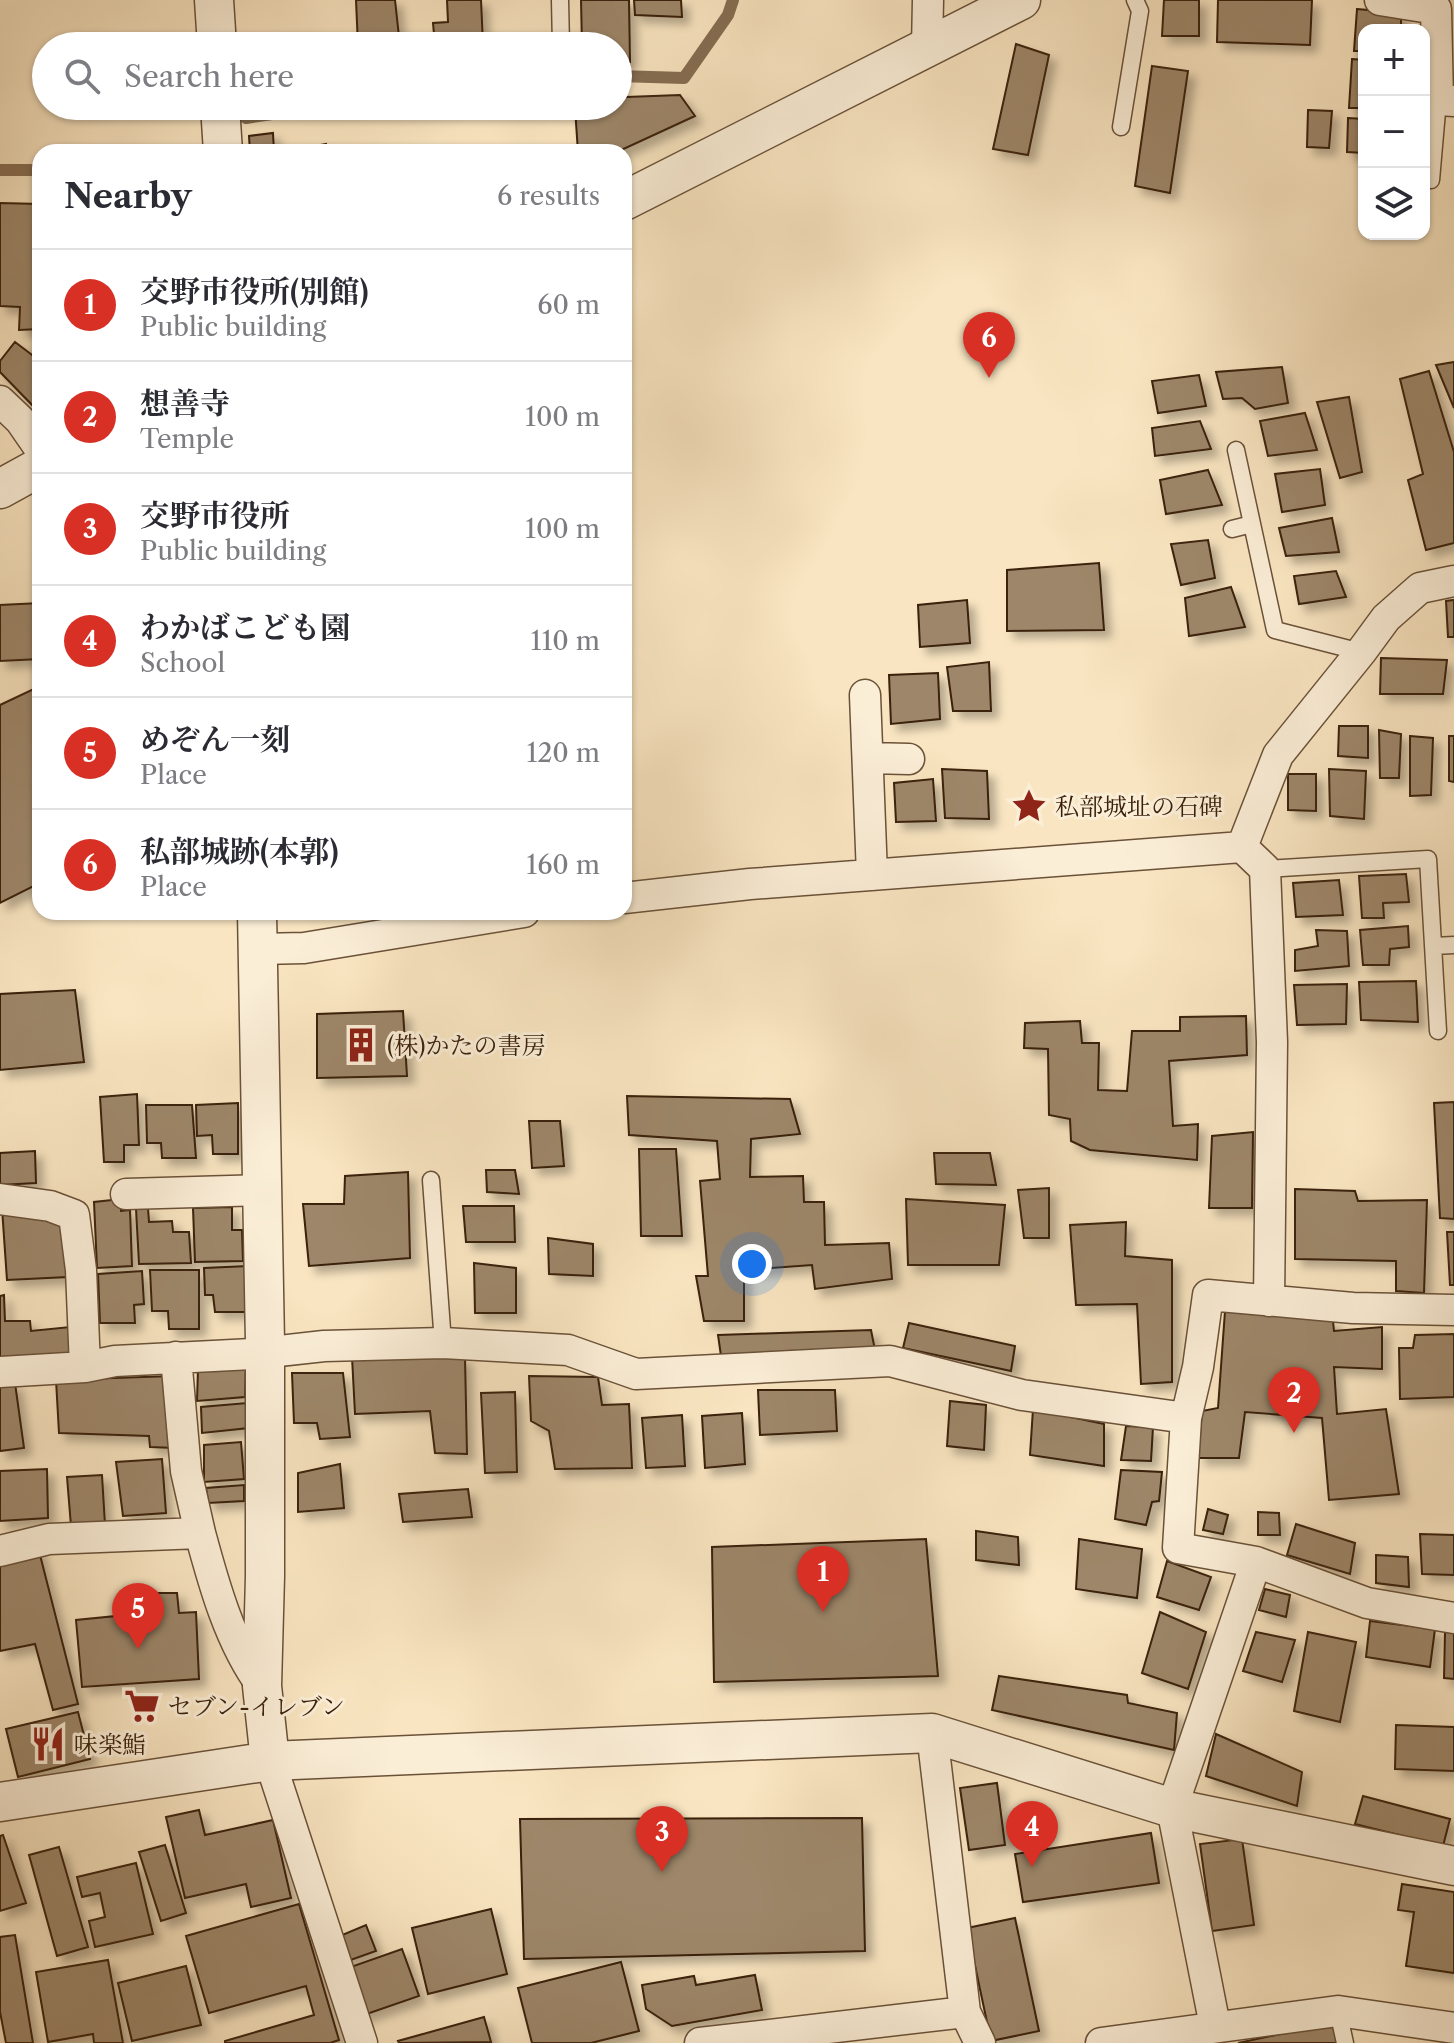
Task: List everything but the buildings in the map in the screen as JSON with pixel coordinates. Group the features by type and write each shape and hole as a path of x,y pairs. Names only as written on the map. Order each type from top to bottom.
{"street":[{"path":"214,0 216,32"},
{"path":"927,48 928,0"},
{"path":"632,197 1021,0"},
{"path":"1380,0 1445,10 1446,101"},
{"path":"221,120 222,144"},
{"path":"0,401 20,420 32,437"},
{"path":"0,489 32,471"},
{"path":"1242,847 1278,755 1386,618 1420,588 1454,581"},
{"path":"865,695 872,875"},
{"path":"868,758 909,759"},
{"path":"632,897 750,884 1242,847 1265,869 1272,1042 1269,1301"},
{"path":"362,2043 270,1761 262,1686 265,1352 258,930 304,948 445,920"},
{"path":"126,1194 262,1190"},
{"path":"0,1199 50,1206 74,1215 81,1270 85,1367"},
{"path":"1454,1310 1353,1308 1208,1295 1198,1367 1186,1418 1178,1548 1256,1562 1367,1603 1454,1618"},
{"path":"0,1372 324,1346 443,1343 568,1350 636,1374 890,1361 1022,1395 1186,1418"},
{"path":"176,1357 186,1471 200,1533 212,1577 246,1665 262,1686"},
{"path":"0,1551 49,1539 200,1533"},
{"path":"1215,2026 1172,1808 1256,1562"},
{"path":"932,1733 965,2012 980,2043"},
{"path":"0,1802 270,1761 932,1733 1172,1808 1454,1866"},
{"path":"1101,2043 1338,2011 1454,2028"},
{"path":"700,2043 965,2012"}],"lane":[{"path":"560,0 561,32"},
{"path":"1121,127 1140,11 1135,0"},
{"path":"1431,180 1446,101"},
{"path":"1236,450 1275,630 1361,652"},
{"path":"1232,529 1252,524"},
{"path":"1265,869 1428,859 1438,1031"},
{"path":"1434,946 1454,945"},
{"path":"431,1180 443,1343"},
{"path":"1338,2011 1345,2043"}],"waterway":[{"path":"632,76 684,78 728,15 733,0"},
{"path":"0,170 32,170"}],"place":[{"name":"私部城跡(本郭)","path":"989,378"},
{"name":"私部城址の石碑","path":"1029,806"},
{"name":"(株)かたの書房","path":"361,1045"},
{"name":"想善寺","path":"1294,1433"},
{"name":"交野市役所(別館)","path":"823,1612"},
{"name":"めぞん一刻","path":"138,1649"},
{"name":"セブン-イレブン","path":"142,1706"},
{"name":"味楽鮨","path":"48,1744"},
{"name":"わかばこども園","path":"1032,1867"},
{"name":"交野市役所","path":"662,1872"}]}
